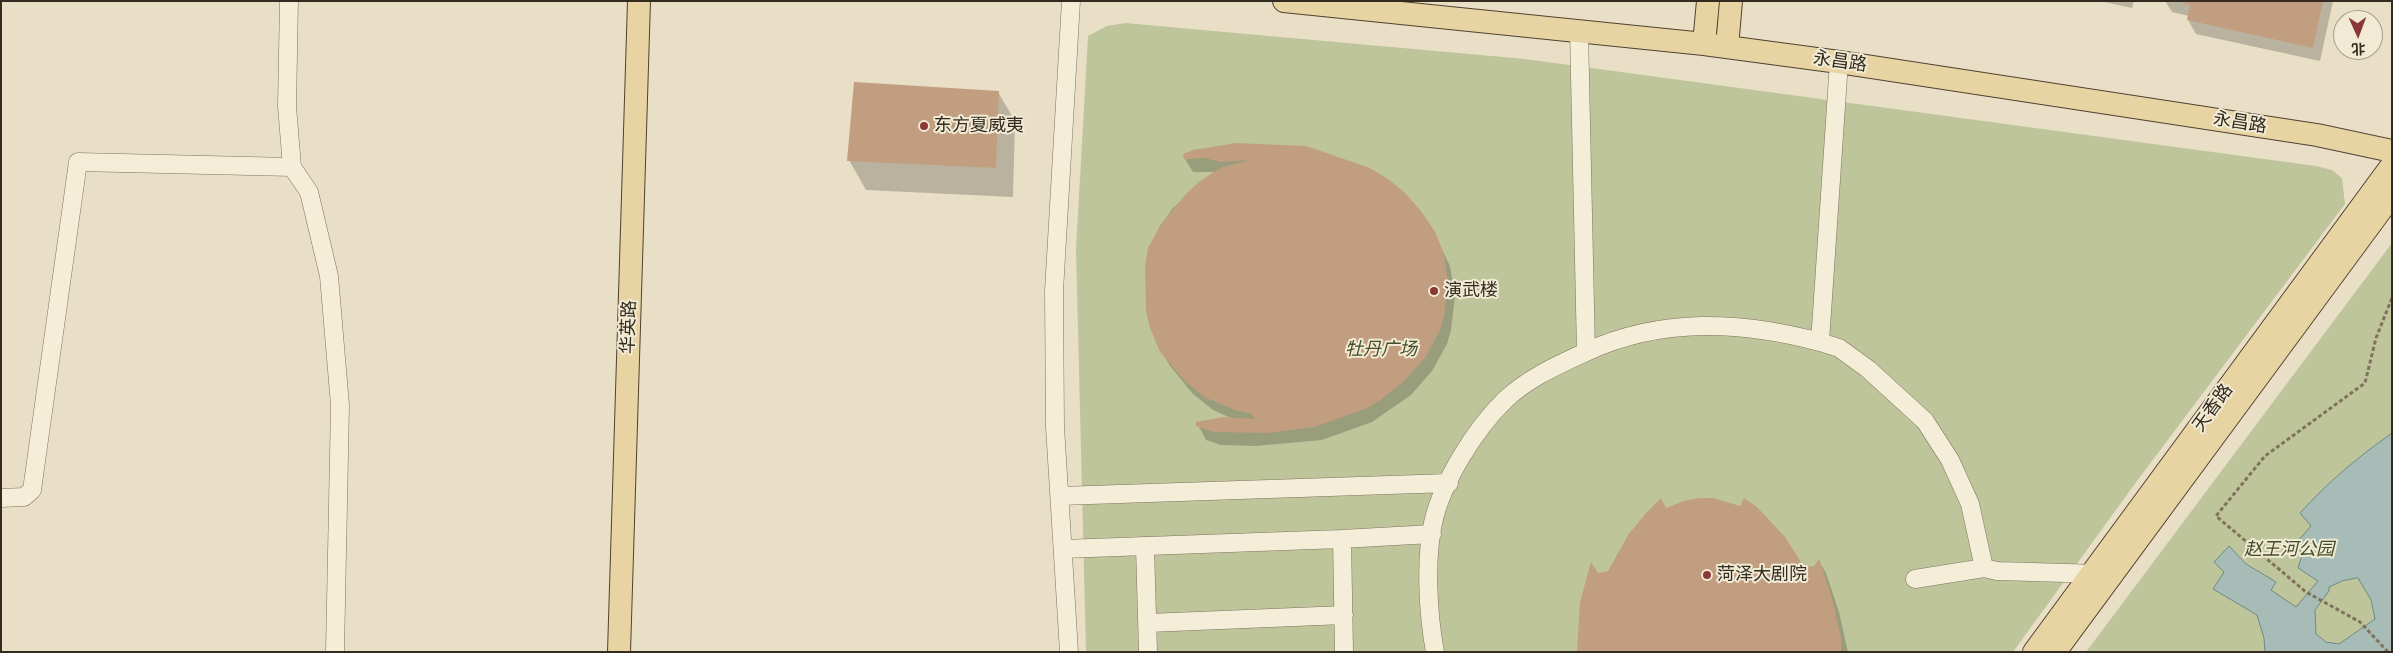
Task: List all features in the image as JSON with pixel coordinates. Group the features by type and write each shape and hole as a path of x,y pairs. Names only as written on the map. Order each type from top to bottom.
{"main road":[{"name":"华英路","path":"619,652 639,1"},
{"name":"永昌路","path":"1284,1 1579,30 1839,62 2317,134 2392,151"},
{"path":"1704,44 1708,1"},
{"path":"1727,47 1731,1"},
{"name":"天香路","path":"2054,652 2102,574 2392,165"},
{"name":"天香路","path":"2034,652 2102,574 2392,195"}],"street":[{"path":"289,1 287,106 292,167 309,192 329,276 340,405 335,652"},
{"path":"1069,652 1055,427 1054,291 1071,1"},
{"path":"1579,30 1586,352"},
{"path":"1820,342 1839,62"},
{"path":"1,498 24,497 32,490 78,162 292,167"},
{"path":"1435,652 1429,595 1432,534 1439,503 1481,428 1506,399 1539,375 1610,341 1677,326 1754,327 1839,348 1868,369 1925,421 1950,460 1970,504 1984,568"},
{"path":"1060,496 1449,483"},
{"path":"1063,550 1432,534"},
{"path":"1342,539 1344,652"},
{"path":"1145,546 1148,652"},
{"path":"1915,579 1984,568 1997,571 2102,574"},
{"path":"1148,623 1344,615"},
{"path":"1426,652 1432,632"}],"path":[{"path":"2388,652 2360,622 2306,592 2216,516 2265,456 2364,383 2376,338 2392,298"}],"green space":[{"name":"牡丹广场","path":"1125,23 1525,59 2316,166 2332,170 2342,178 2345,204 2134,485 2013,652 1086,652 1076,249 1088,36 1107,26"},
{"name":"赵王河公园","path":"2392,243 2392,652 2086,652"}],"water":[{"path":"2392,433 2392,652 2265,652 2264,638 2257,615 2213,589 2224,572 2214,562 2229,546 2246,564 2276,582 2271,590 2296,607 2318,581 2298,568 2302,555 2297,542 2311,526 2300,513 2332,480","holes":["2358,578 2371,600 2375,619 2339,644 2326,642 2316,634 2315,610 2329,591 2329,587 2342,581"]}],"building":[{"path":"2177,1 2323,1 2313,48 2187,20 2190,5"},
{"name":"东方夏威夷","path":"854,82 999,91 996,168 847,161"},
{"path":"1236,143 1306,146 1370,168 1404,192 1421,211 1434,230 1443,251 1448,281 1444,316 1440,330 1425,358 1403,382 1379,401 1365,409 1314,427 1267,433 1213,432 1196,426 1196,422 1224,417 1254,419 1252,414 1235,410 1204,397 1184,380 1160,352 1150,328 1146,311 1145,266 1148,248 1161,224 1186,194 1200,181 1222,167 1250,160 1220,162 1205,158 1184,159 1183,154 1193,150"},
{"name":"菏泽大剧院","path":"1661,498 1666,508 1699,498 1713,498 1740,506 1744,498 1757,507 1785,537 1804,567 1814,566 1819,559 1832,598 1841,638 1841,652 1577,652 1580,602 1591,562 1598,573 1608,571 1628,535"}],"place":[{"name":"东方夏威夷","path":"924,126"},
{"name":"演武楼","path":"1434,291"},
{"name":"菏泽大剧院","path":"1707,575"}]}
